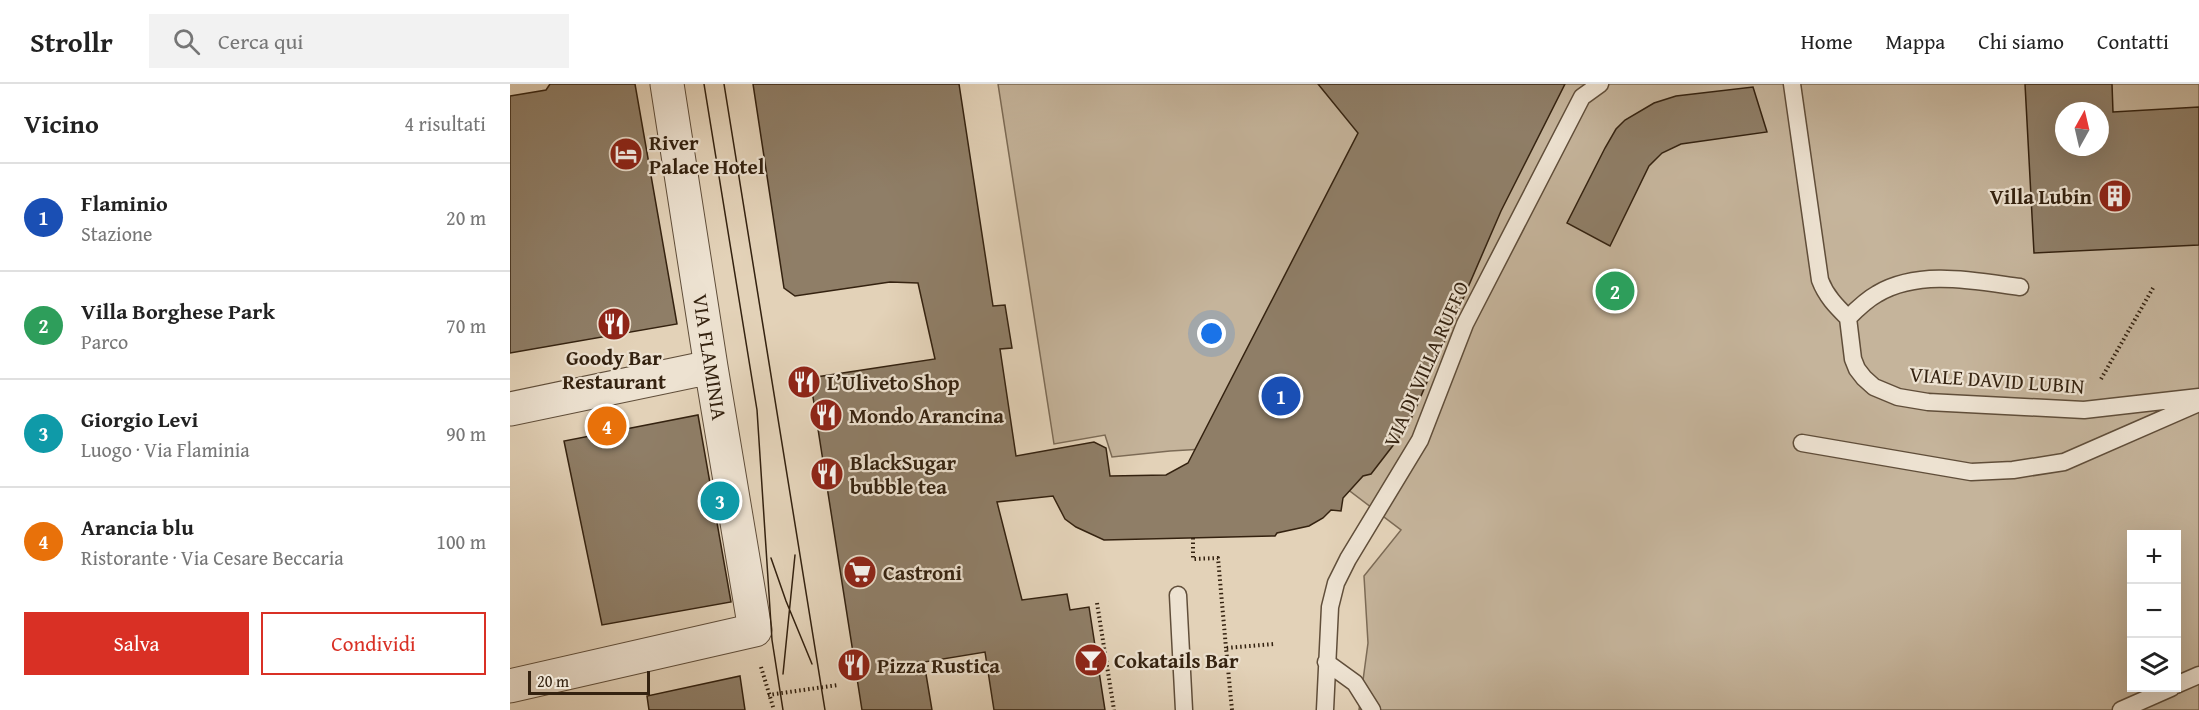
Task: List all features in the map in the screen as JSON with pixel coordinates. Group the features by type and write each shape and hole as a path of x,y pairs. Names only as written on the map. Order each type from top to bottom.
{"street":[{"name":"VIA FLAMINIA","path":"667,84 755,630"},
{"path":"510,409 711,367"},
{"path":"510,686 755,630"}],"lane":[{"name":"VIA DI VILLA RUFFO","path":"1325,710 1330,607 1336,583 1348,559 1420,440 1465,324 1582,97 1600,84"},
{"path":"1792,84 1820,280 1823,290 1832,303 1848,318 1878,293 1920,281 1969,279 2020,287"},
{"name":"VIALE DAVID LUBIN","path":"1848,318 1852,353 1857,369 1874,387 1898,397 1928,402 2084,410 2199,396"},
{"path":"1802,443 1971,472 2013,470 2064,462 2199,403"},
{"path":"1178,595 1184,710"},
{"path":"1326,662 1355,683 1372,710"},
{"path":"2181,683 2199,675"},
{"path":"2121,710 2160,692"}],"path":[{"path":"2084,410 2152,288"},
{"path":"1193,538 1193,559 1218,558 1232,710"},
{"path":"1097,603 1114,710"},
{"path":"755,630 768,695 774,710"},
{"path":"1226,648 1274,644"},
{"path":"768,695 838,685"}],"shaded area":[{"path":"998,84 2199,84 2199,710 1359,710 1368,643 1364,576 1401,530 1288,444 1112,457 1105,435 1054,444"}],"building":[{"path":"550,84 635,84 677,324 510,353 510,96 546,90"},
{"path":"753,84 959,84 993,306 1005,305 1012,348 1000,349 1016,456 1094,442 1106,448 1110,476 1166,475 1188,463 1358,133 1318,84 1565,84 1501,211 1408,426 1371,474 1363,476 1343,498 1341,511 1331,510 1309,526 1277,533 1275,536 1104,540 1076,527 1065,519 1053,496 997,502 1022,600 1067,594 1070,610 1089,607 1105,710 994,710 985,652 924,662 932,710 862,710 810,378 935,359 918,283 890,282 795,296 784,288"},
{"name":"Villa Lubin","path":"2025,84 2112,84 2113,112 2199,107 2199,245 2034,253"},
{"path":"1753,87 1767,132 1681,144 1662,153 1649,166 1610,246 1567,223 1605,148 1616,129 1625,120 1654,103 1676,96"},
{"path":"698,415 731,602 602,625 564,441"},
{"path":"740,676 745,710 649,710 647,696"}],"tram line":[{"path":"704,84 757,410 772,640 783,710"},
{"path":"724,84 825,710"},
{"path":"783,674 795,555"},
{"path":"771,558 812,664"}],"place":[{"name":"River Palace Hotel","path":"626,154"},
{"name":"Villa Lubin","path":"2115,196"},
{"name":"Villa Borghese Park","path":"1615,291"},
{"name":"Goody Bar Restaurant","path":"614,324"},
{"name":"L’Uliveto Shop","path":"804,382"},
{"name":"Flaminio","path":"1281,396"},
{"name":"Mondo Arancina","path":"826,415"},
{"name":"Arancia blu","path":"607,426"},
{"name":"BlackSugar bubble tea","path":"827,474"},
{"name":"Giorgio Levi","path":"720,501"},
{"name":"Castroni","path":"860,572"},
{"name":"Cokatails Bar","path":"1091,660"},
{"name":"Pizza Rustica","path":"854,665"}]}
